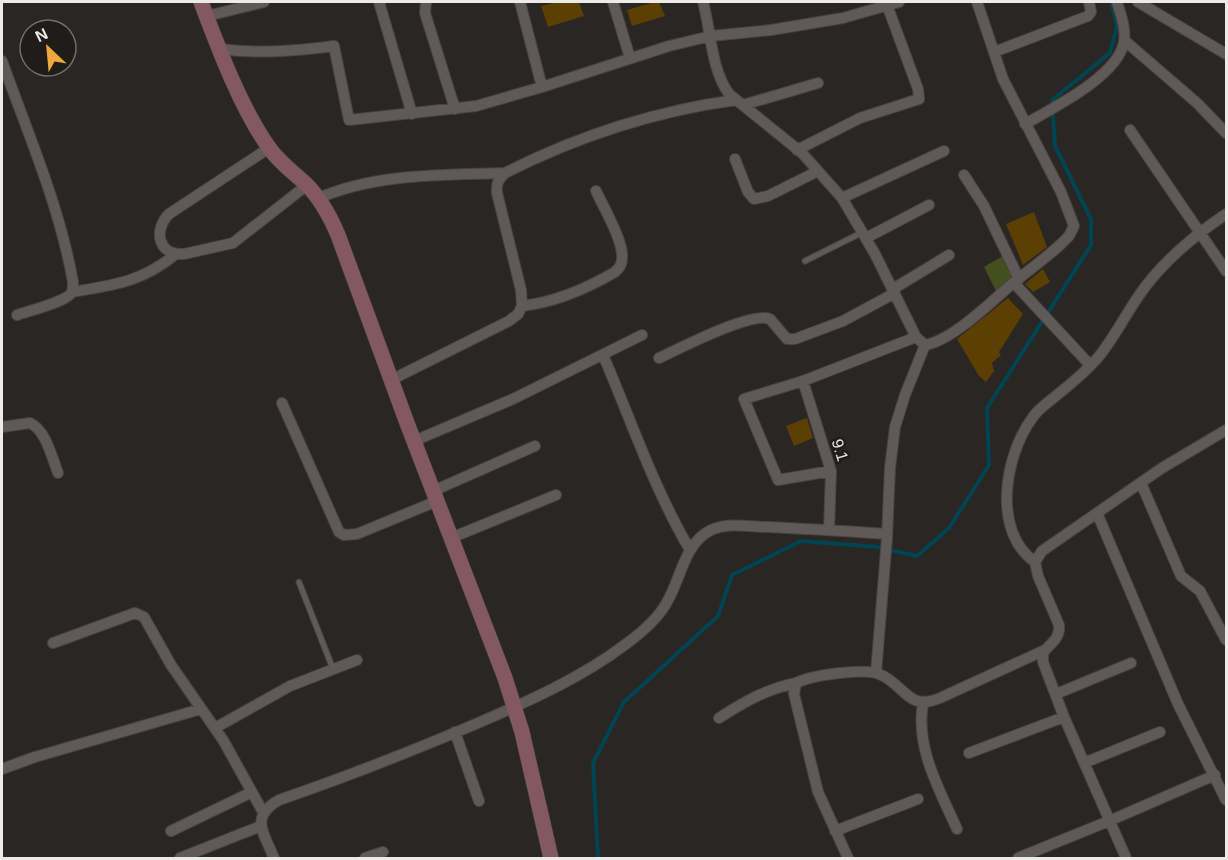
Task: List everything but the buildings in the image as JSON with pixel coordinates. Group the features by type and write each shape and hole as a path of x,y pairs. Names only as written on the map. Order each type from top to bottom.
{"main road":[{"path":"204,9 249,114 269,148 319,198 329,214 347,257 515,707 551,858"}],"street":[{"path":"204,9 264,2"},
{"path":"379,2 412,114"},
{"path":"426,2 425,13 455,109"},
{"path":"520,2 542,87"},
{"path":"613,2 630,58"},
{"path":"704,2 720,79 729,94 797,150 842,198 865,235 916,337 925,345"},
{"path":"220,49 242,52 283,52 334,46 349,120 455,109 506,98 669,46 711,36 805,25 843,18 879,5 898,2"},
{"path":"876,673 895,426 925,345 956,330 1069,236 1074,226 1061,192 1007,88 976,2"},
{"path":"994,52 1088,16 1091,12 1089,2"},
{"path":"1025,124 1099,77 1118,56 1124,40 1124,29 1117,2"},
{"path":"1138,2 1227,54"},
{"path":"797,150 850,122 919,99 918,89 879,5"},
{"path":"1124,40 1197,103 1227,134"},
{"path":"2,61 58,216 73,282 69,296 17,315"},
{"path":"319,198 348,188 374,183 449,175 505,173 588,137 628,123 680,109 739,102 818,82"},
{"path":"1130,130 1227,271"},
{"path":"176,254 166,249 162,243 159,235 162,220 179,206 269,148"},
{"path":"842,198 944,151"},
{"path":"735,159 750,197 754,199 768,196 818,171"},
{"path":"391,380 509,321 518,314 522,306 521,290 496,184 505,173"},
{"path":"964,175 984,206 1016,281 1028,298 1090,365"},
{"path":"72,292 139,278 160,268 176,254 233,243 307,185"},
{"path":"522,306 553,300 576,292 615,272 620,266 622,261 620,244 596,191"},
{"path":"865,235 929,205"},
{"path":"1126,858 1043,662 1042,653 1058,637 1059,625 1038,576 1035,562 1020,548 1008,520 1009,478 1026,427 1035,414 1090,365 1117,331 1141,292 1162,267 1201,231 1227,214"},
{"path":"659,358 756,318 770,320 787,339 795,339 843,321 949,255"},
{"path":"414,441 513,399 642,335"},
{"path":"831,471 778,480 744,399 803,381 916,337"},
{"path":"603,355 649,467 690,550"},
{"name":"9.1","path":"803,381 831,471 829,530"},
{"path":"282,403 339,532 344,535 357,534 535,446"},
{"path":"2,427 34,424 43,437 58,473"},
{"path":"1035,562 1042,551 1097,513 1179,458 1227,430"},
{"path":"1141,483 1181,576 1200,591 1227,640"},
{"path":"451,538 555,495"},
{"path":"1097,513 1178,704 1227,800"},
{"path":"262,812 279,800 383,763 515,707 586,671 626,645 666,604 690,550 708,531 719,527 751,526 887,536"},
{"path":"53,643 128,615 140,614 144,617 171,665 214,728 252,792 262,812 261,826 274,858"},
{"path":"718,718 759,694 777,687 831,675 876,673 885,677 910,699 922,703 940,698 1045,650"},
{"path":"214,728 290,686 357,660"},
{"path":"1056,694 1131,663"},
{"path":"796,683 794,694 818,792 848,858"},
{"path":"922,703 921,737 936,782 957,829"},
{"path":"2,769 34,757 201,708"},
{"path":"969,753 1065,717"},
{"path":"455,732 479,801"},
{"path":"1084,763 1160,732"},
{"path":"1018,858 1215,775"},
{"path":"171,831 252,792"},
{"path":"835,831 918,799"},
{"path":"180,858 261,826"},
{"path":"365,858 383,852"}],"lane":[{"path":"805,261 865,235"},
{"path":"299,582 333,669"}],"green space":[{"path":"1006,254 1016,272 997,293 984,267"}],"waterway":[{"path":"598,858 593,763 624,702 718,616 732,575 801,541 878,547 917,556 949,528 989,465 987,408 1091,245 1091,219 1055,146 1052,100 1110,53 1117,26 1111,2"}]}
